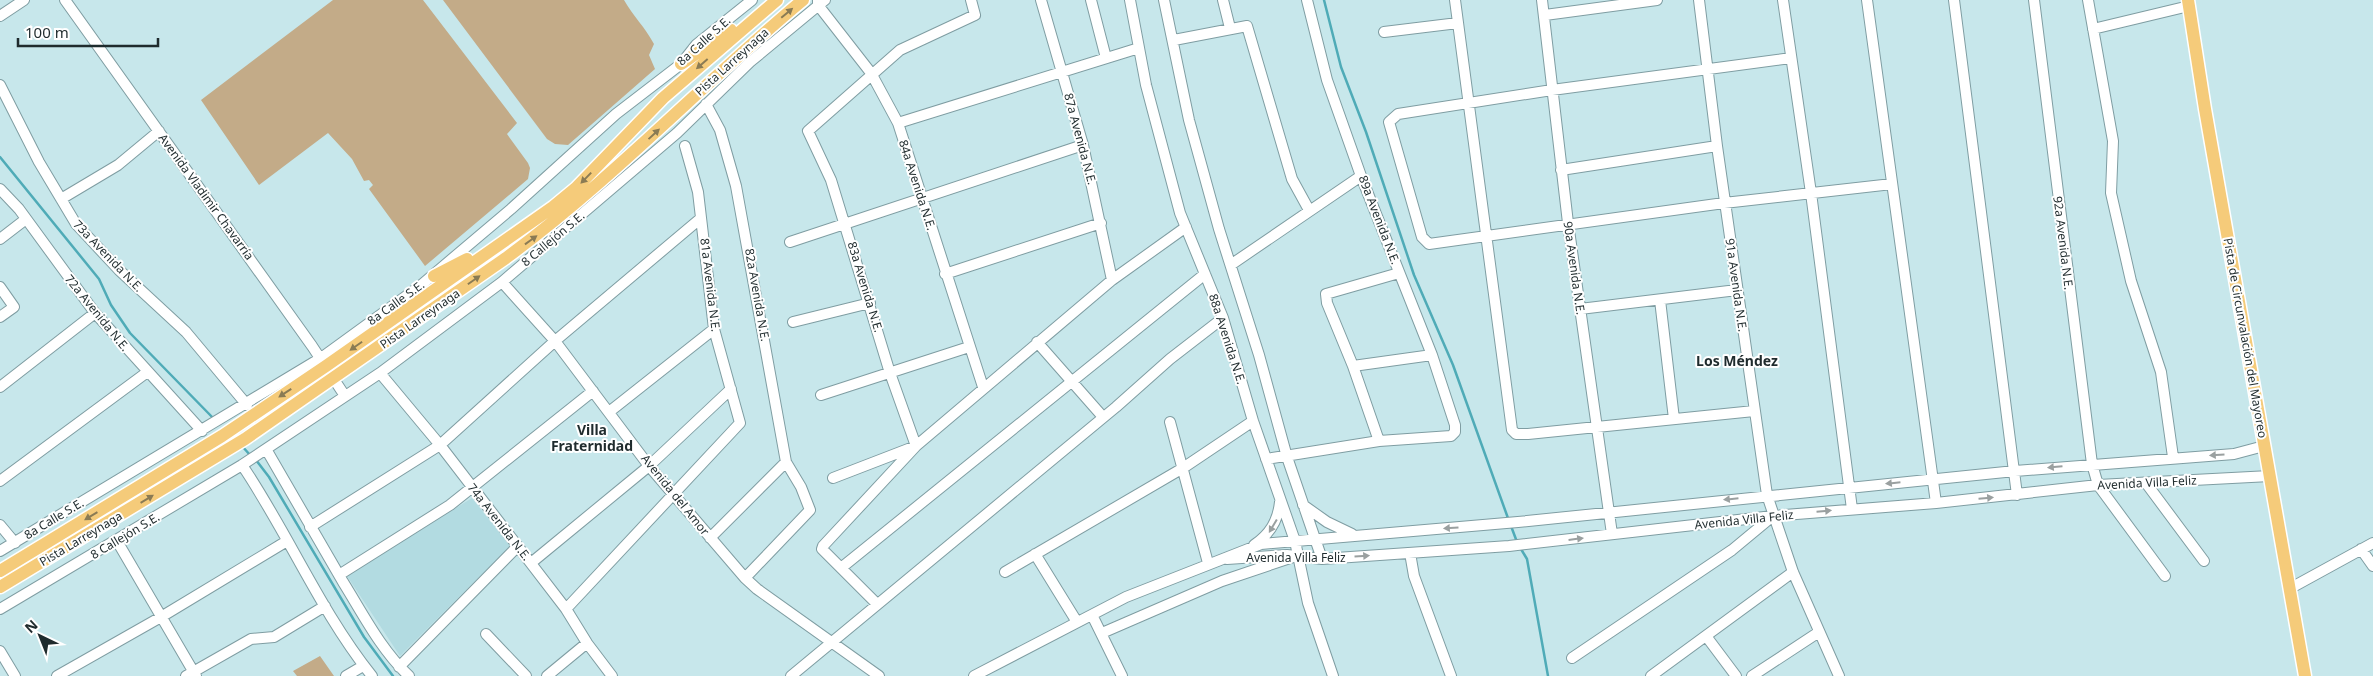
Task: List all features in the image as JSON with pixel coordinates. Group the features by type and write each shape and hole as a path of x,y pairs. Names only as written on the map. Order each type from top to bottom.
{"main road":[{"name":"Pista Larreynaga","path":"0,571 222,436 323,362 505,240 576,188 663,98 777,0"},
{"name":"Pista Larreynaga","path":"0,587 232,448 334,379 548,227 622,164 728,65 804,0"},
{"name":"Pista de Circunvalación del Mayoreo","path":"2189,3 2205,109 2305,676"},
{"path":"681,64 765,10"},
{"path":"434,276 505,240"}],"street":[{"path":"0,16 24,0"},
{"name":"Avenida Vladimir Chavarría","path":"65,0 323,362 345,396"},
{"name":"8a Calle S.E.","path":"0,552 247,404 323,362 434,276 616,114 681,64 696,46 752,0"},
{"path":"872,73 900,50 975,15 971,0"},
{"name":"87a Avenida N.E.","path":"1041,0 1083,145 1112,280"},
{"path":"1091,0 1106,58"},
{"name":"88a Avenida N.E.","path":"1130,0 1146,85 1186,227 1223,318 1253,422 1294,541 1308,603 1333,676"},
{"name":"88a Avenida N.E.","path":"1164,0 1190,120 1219,229 1232,264 1287,457 1313,539 1322,559"},
{"path":"1223,0 1230,28"},
{"name":"89a Avenida N.E.","path":"1307,0 1327,80 1361,176 1432,355 1456,424 1455,432 1451,436 1379,441"},
{"path":"1455,0 1488,235 1512,430 1516,434 1754,411"},
{"name":"90a Avenida N.E.","path":"1542,0 1561,170 1612,534"},
{"path":"1545,15 1657,0"},
{"name":"91a Avenida N.E.","path":"1699,0 1724,203 1767,495 1794,572 1839,676"},
{"path":"1784,0 1812,192 1852,509"},
{"path":"1867,0 1936,503"},
{"path":"1954,0 2017,495"},
{"name":"92a Avenida N.E.","path":"2034,0 2092,464 2098,485"},
{"path":"2088,0 2112,141 2111,193 2132,281 2160,372 2173,457"},
{"name":"84a Avenida N.E.","path":"820,2 872,73 898,123 945,274 983,387"},
{"name":"8 Callejón S.E.","path":"0,609 117,541 246,462 380,372 502,282 678,134 750,62 820,2"},
{"path":"2093,29 2189,3"},
{"path":"1384,32 1458,23"},
{"path":"1174,40 1244,25 1249,28 1292,179 1309,210"},
{"path":"898,123 1139,48"},
{"path":"1791,58 1552,90 1398,114 1389,122 1425,241 1429,244 1568,223 1812,192 1892,184"},
{"name":"83a Avenida N.E.","path":"872,73 808,130 831,180 870,302 890,373 916,446"},
{"name":"73a Avenida N.E.","path":"0,85 76,224 119,270 186,332 247,404"},
{"name":"82a Avenida N.E.","path":"706,104 720,130 736,186 786,462 801,487 810,510 745,578"},
{"path":"61,199 118,165 159,131"},
{"path":"790,242 1083,145"},
{"name":"81a Avenida N.E.","path":"675,495 740,423 714,329 698,192 685,146"},
{"path":"1561,170 1717,146"},
{"path":"1232,264 1361,176"},
{"name":"72a Avenida N.E.","path":"0,189 26,219 95,313 146,373 206,429"},
{"path":"310,527 440,445 555,341 701,218"},
{"path":"0,239 26,219"},
{"path":"945,274 1101,223"},
{"path":"877,604 822,549 823,546 916,446 983,387 1112,280 1186,227"},
{"path":"1266,459 1379,441 1353,366 1327,303 1326,294 1399,273"},
{"path":"841,568 1205,274"},
{"name":"Avenida del Amor","path":"502,282 555,341 649,466 745,578 757,590 879,676"},
{"path":"0,287 14,307 0,317"},
{"path":"1580,309 1737,290"},
{"path":"1660,300 1674,419"},
{"path":"793,322 870,302"},
{"path":"0,387 95,313"},
{"path":"791,676 1103,417 1170,359 1223,318"},
{"path":"609,412 714,329"},
{"path":"1037,342 1103,417"},
{"path":"821,395 969,347"},
{"path":"1353,366 1432,355"},
{"name":"74a Avenida N.E.","path":"380,372 440,445 531,563 566,609 587,643 612,676"},
{"path":"0,482 146,373"},
{"path":"531,563 649,466 730,388"},
{"path":"339,575 450,505 594,391"},
{"path":"1170,422 1213,561"},
{"path":"1005,572 1183,468 1253,422"},
{"path":"833,478 916,446"},
{"name":"Avenida Villa Feliz","path":"974,676 1126,597 1254,546 1355,535 1500,524 1767,495 2015,471 2173,457 2234,454 2264,446"},
{"path":"263,450 378,637 399,667 409,676"},
{"path":"246,462 259,491 325,606 363,666 372,676"},
{"path":"710,538 786,462"},
{"name":"Avenida Villa Feliz","path":"1213,561 1296,556 1322,559 1509,546 1773,516 1936,503 2098,485 2270,476"},
{"path":"2146,483 2204,562"},
{"path":"2098,485 2166,576"},
{"path":"566,609 675,495"},
{"path":"1254,546 1270,532 1279,512 1280,501"},
{"path":"1302,504 1327,522 1355,535"},
{"path":"1572,658 1732,550 1773,516"},
{"path":"0,525 14,543"},
{"path":"117,541 192,675 251,639 274,637 325,606"},
{"path":"57,676 161,617 287,541"},
{"path":"2289,589 2373,543"},
{"path":"399,667 518,546"},
{"path":"2361,549 2373,566"},
{"path":"1410,553 1414,576 1451,676"},
{"path":"1035,554 1077,622"},
{"path":"1102,633 1222,581 1271,567 1296,556"},
{"path":"1655,675 1794,572"},
{"path":"1092,615 1122,676"},
{"path":"1752,676 1820,632"},
{"path":"486,634 526,676"},
{"path":"1706,636 1736,676"},
{"path":"547,676 587,643"},
{"path":"0,651 15,676"},
{"path":"346,676 363,666"}],"shaded area":[{"path":"333,0 423,0 517,123 507,134 528,163 530,168 528,179 425,266 369,189 373,185 369,180 364,181 352,159 328,133 259,185 201,100"},
{"path":"443,0 624,0 654,44 649,55 655,69 568,145 555,144 547,139"},
{"path":"472,498 510,546 400,656 347,576"},
{"path":"320,656 334,676 297,676 293,671"}],"waterway":[{"path":"1324,0 1341,67 1366,132 1414,275 1453,365 1509,521"},
{"path":"0,157 99,279 111,305 130,333 215,420"},
{"path":"242,446 250,455"},
{"path":"256,460 269,477 364,637 393,676"},
{"path":"1511,526 1517,542"},
{"path":"1521,549 1527,559 1548,676"}],"district":[{"name":"Los Méndez","path":"1737,361"},
{"name":"Villa Fraternidad","path":"592,438"}]}
